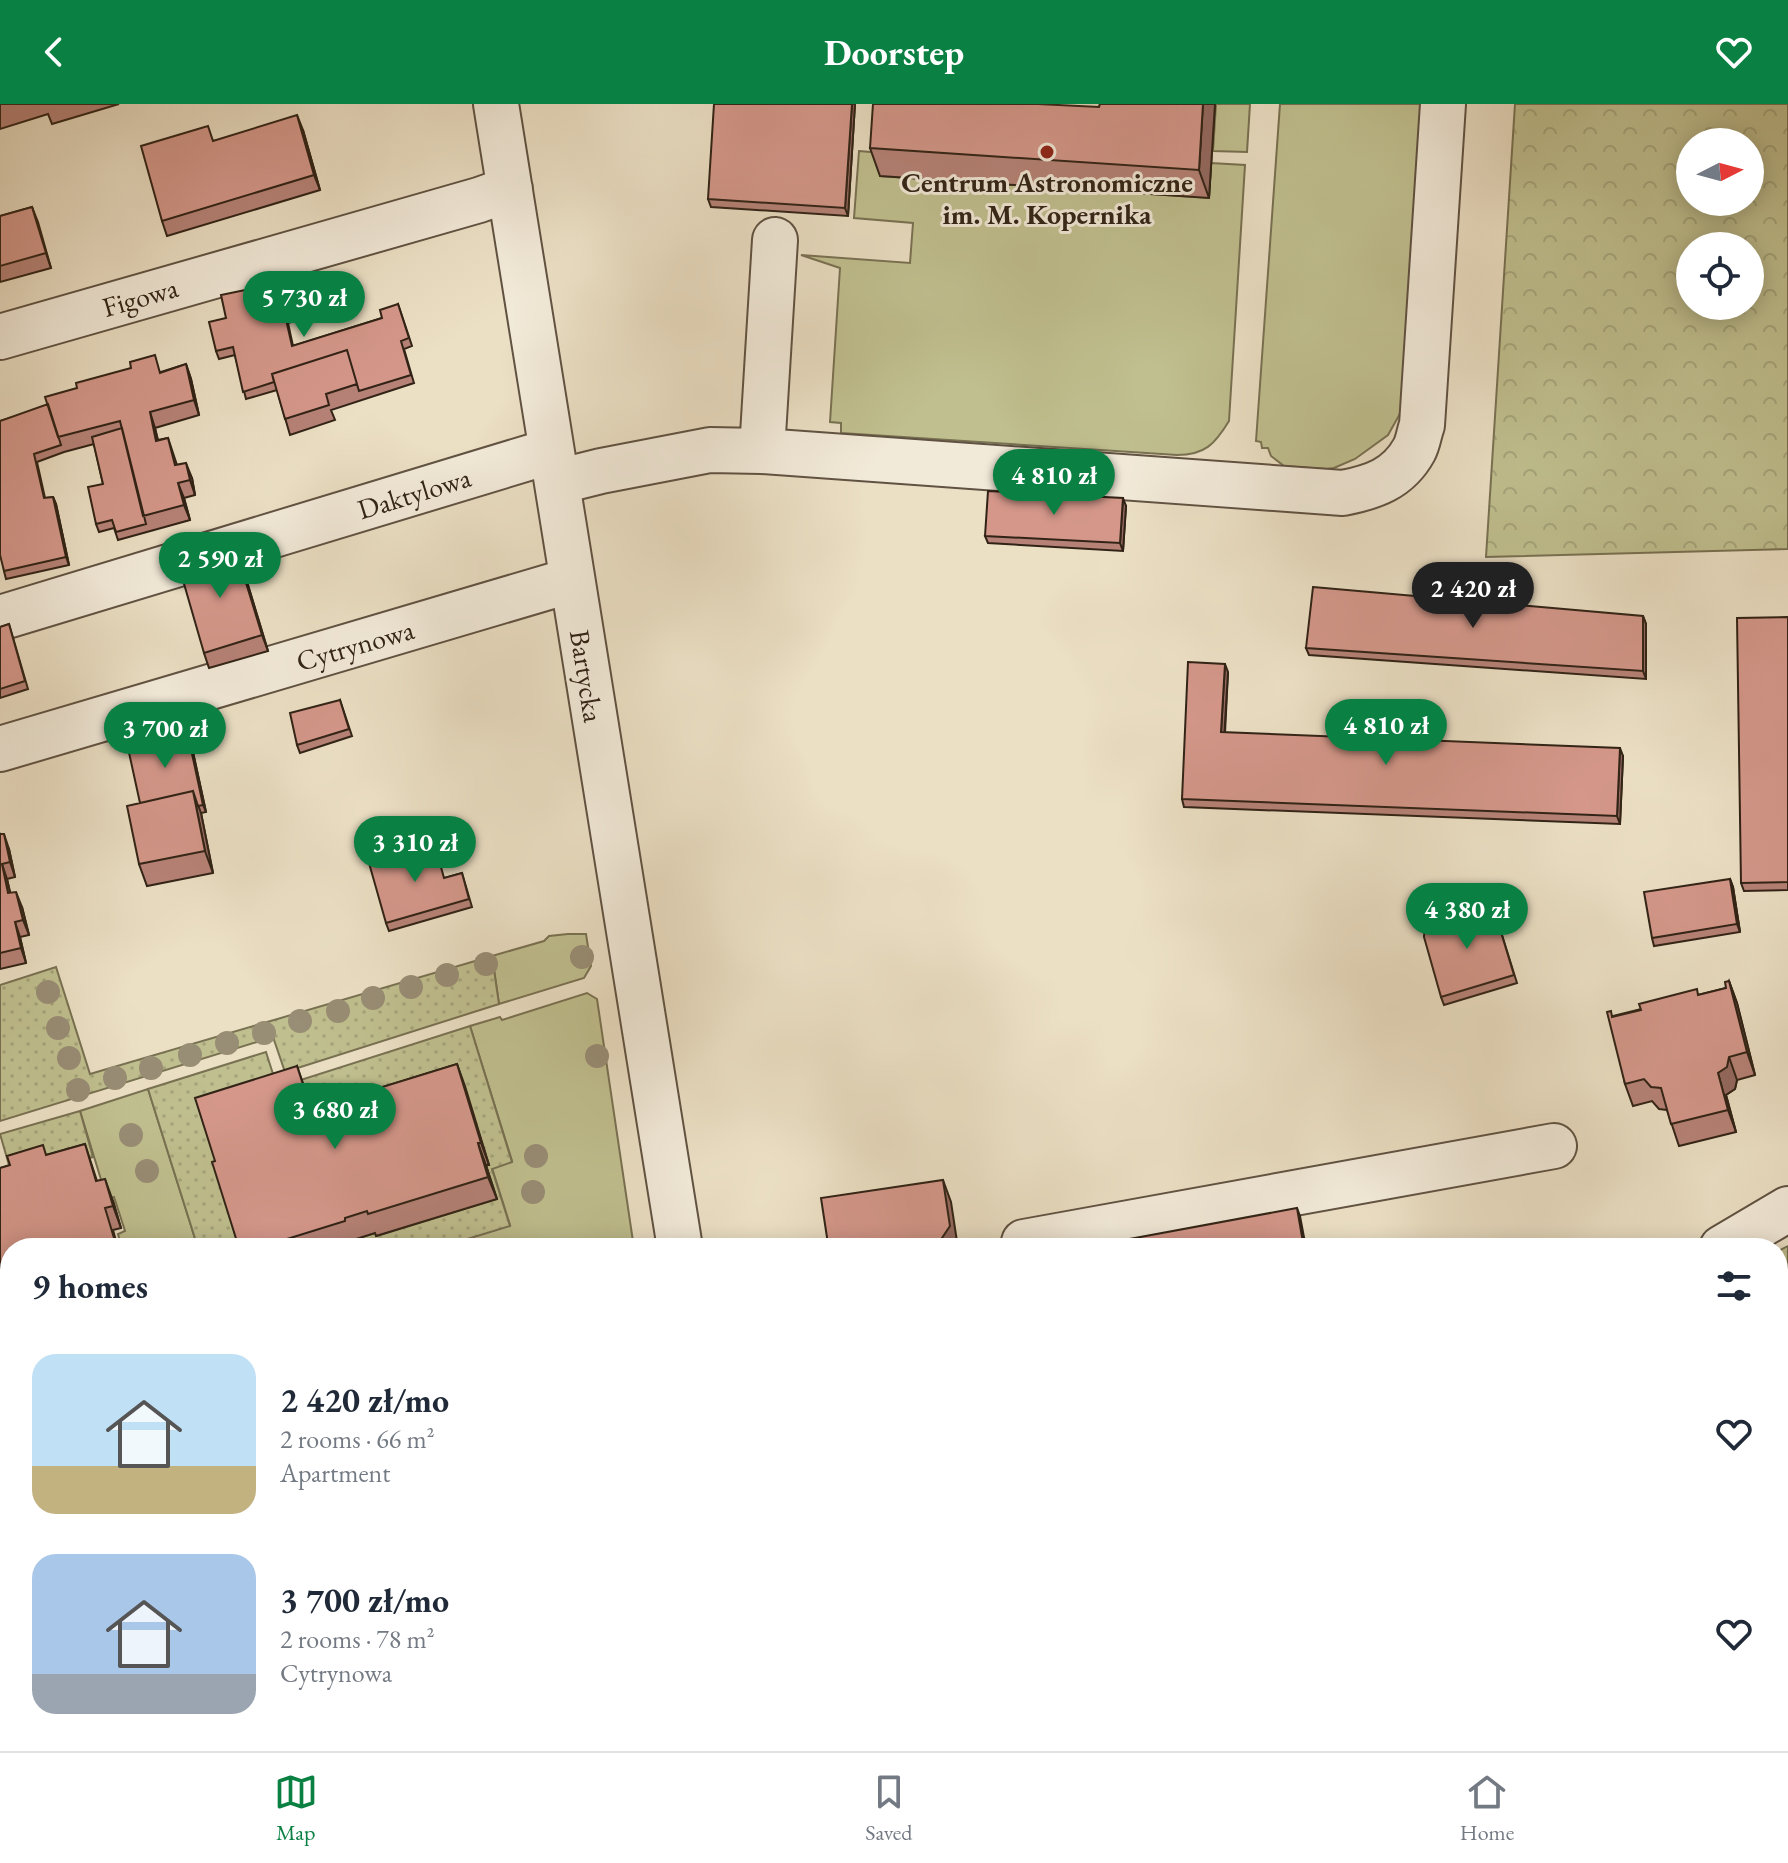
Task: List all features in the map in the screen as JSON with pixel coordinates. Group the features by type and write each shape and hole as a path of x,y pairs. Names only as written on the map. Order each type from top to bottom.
{"street":[{"name":"Bartycka","path":"496,104 678,1238"},
{"name":"Daktylowa","path":"0,618 554,467 601,471 710,450 762,451 1343,493 1372,487 1396,473 1414,450 1422,425 1443,104"},
{"name":"Figowa","path":"0,337 510,189"},
{"path":"762,451 775,240"},
{"name":"Cytrynowa","path":"0,749 572,580"},
{"path":"1046,1238 1554,1146"},
{"path":"1739,1238 1788,1209"}],"green space":[{"path":"1216,104 1250,104 1247,152 1213,151"},
{"path":"1280,104 1422,104 1401,412 1388,435 1355,459 1334,468 1284,466 1271,456 1268,448 1262,448 1261,442 1256,441"},
{"path":"1515,104 1788,104 1788,549 1486,557"},
{"path":"859,151 882,153 881,176 1209,198 1211,163 1245,165 1229,421 1219,436 1202,450 1177,455 841,433 841,423 830,422 840,268 801,255 910,263 913,223 854,218"},
{"path":"586,934 591,966 584,978 499,1004 492,956 544,941 549,936"},
{"path":"492,956 499,1004 285,1072 273,1037 0,1121 0,985 56,967 90,1074"},
{"path":"587,993 597,999 633,1238 469,1238 510,1225 492,1168 512,1161 470,1026 500,1017 502,1020"},
{"path":"470,1026 512,1162 492,1169 510,1226 471,1238 359,1238 375,1233 377,1236 496,1199 488,1165 319,1131 288,1084"},
{"path":"266,1052 280,1096 243,1238 195,1238 148,1089"},
{"path":"148,1089 195,1238 119,1238 118,1234 125,1231 114,1197 107,1199 80,1111"},
{"path":"80,1111 93,1157 13,1179 0,1134"}],"building":[{"path":"714,104 852,104 845,208 708,199"},
{"path":"873,104 1099,107 1100,104 1203,104 1199,170 870,148"},
{"path":"297,115 314,175 162,221 141,146 208,126 213,141"},
{"path":"32,207 46,253 0,266 0,216"},
{"path":"283,275 292,313 285,315 292,346 382,318 380,310 398,304 409,338 401,341 411,375 359,391 347,350 272,374 274,382 243,392 233,347 216,351 209,322 226,318 221,295 255,288 253,284"},
{"path":"347,350 357,384 326,394 329,405 285,419 272,374"},
{"path":"155,355 160,373 186,364 194,400 150,412 156,441 168,438 175,465 186,463 190,480 178,483 184,505 143,516 120,421 58,437 45,397 77,388 76,383 131,368 130,362"},
{"path":"48,404 61,445 34,454 44,498 53,497 66,557 4,571 0,555 0,421"},
{"path":"122,428 146,524 116,532 112,520 96,524 88,487 103,484 92,437"},
{"path":"988,491 1123,498 1120,543 985,536"},
{"path":"235,547 262,635 204,653 178,563"},
{"path":"1313,587 1643,616 1643,671 1306,648"},
{"path":"1788,617 1788,882 1741,883 1737,618"},
{"path":"9,624 25,681 0,689 0,627"},
{"path":"1188,662 1225,664 1221,732 1620,748 1617,816 1182,799"},
{"path":"340,700 349,729 297,745 290,713"},
{"path":"188,735 203,805 198,806 193,791 140,803 128,748"},
{"path":"193,791 205,851 139,864 127,806"},
{"path":"0,834 4,834 10,862 2,864 8,893 16,892 23,920 15,922 21,948 0,953"},
{"path":"434,842 444,878 462,873 469,899 386,923 369,863"},
{"path":"1730,879 1737,924 1652,938 1644,892"},
{"path":"1493,906 1514,975 1441,997 1424,937 1425,923"},
{"path":"1729,981 1747,1052 1729,1057 1727,1067 1718,1073 1728,1110 1671,1124 1661,1088 1651,1087 1644,1079 1625,1084 1607,1012 1611,1011 1612,1017 1641,1010 1639,1004 1697,989 1698,995 1726,988 1725,982"},
{"path":"457,1064 488,1177 368,1214 367,1211 290,1238 236,1238 195,1098 297,1066 311,1109"},
{"path":"85,1144 96,1181 105,1179 113,1206 105,1208 114,1238 0,1238 0,1168 10,1165 7,1156 43,1145 46,1155"},
{"path":"943,1180 950,1226 942,1238 827,1238 821,1198"},
{"path":"1297,1208 1302,1238 1135,1238"}],"place":[{"name":"Centrum Astronomiczne im. M. Kopernika","path":"1047,152"}]}
